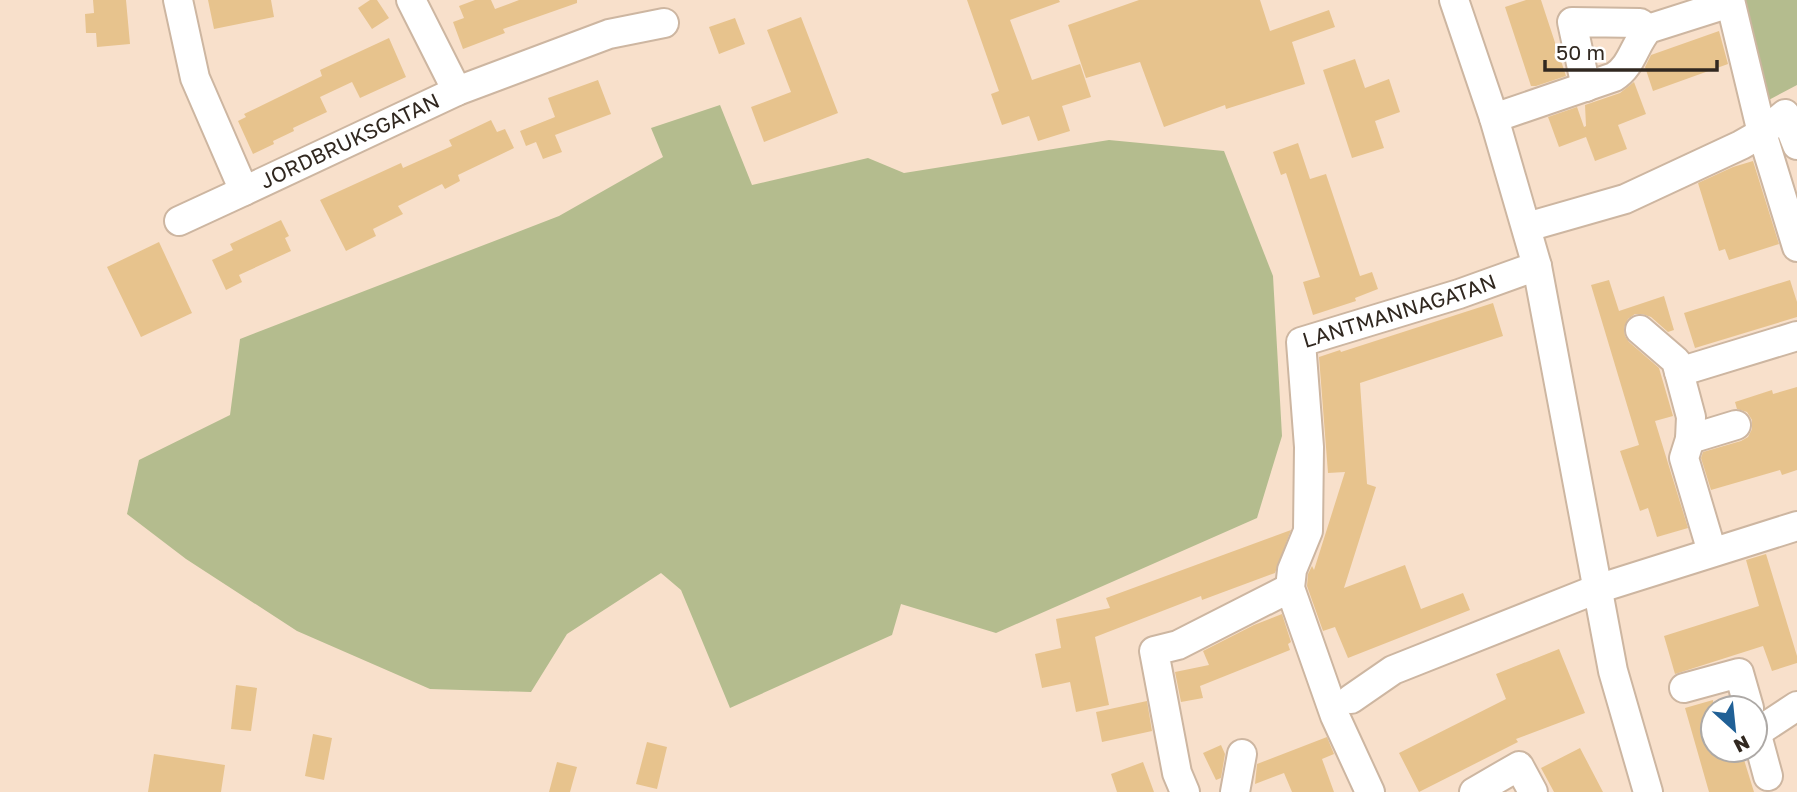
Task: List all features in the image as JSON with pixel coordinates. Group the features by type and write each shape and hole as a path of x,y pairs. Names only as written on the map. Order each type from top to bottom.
{"street":[{"name":"JORDBRUKSGATAN","path":"178,0 195,78 244,191"},
{"name":"JORDBRUKSGATAN","path":"411,0 457,91"},
{"path":"1454,0 1494,118 1537,266 1613,671 1648,792"},
{"path":"1494,118 1614,77 1625,70 1639,40 1648,29 1730,2 1762,133 1796,236"},
{"path":"1586,87 1572,22 1640,23 1648,29"},
{"name":"JORDBRUKSGATAN","path":"179,221 457,91 609,34 664,23"},
{"path":"1527,228 1625,199 1762,133 1785,114 1797,145"},
{"name":"LANTMANNAGATAN","path":"1290,588 1292,570 1308,531 1309,447 1301,342 1459,295 1537,266"},
{"path":"1640,330 1676,361 1691,417 1690,439 1684,458 1712,552"},
{"path":"1679,372 1797,336"},
{"path":"1690,439 1736,425"},
{"path":"1351,699 1393,670 1597,589 1797,526"},
{"path":"1185,792 1177,773 1154,651 1178,645 1290,588 1335,716 1370,792"},
{"path":"1684,688 1739,673 1745,694"},
{"path":"1769,717 1797,706"},
{"path":"1235,792 1242,754"},
{"path":"1765,764 1768,776"},
{"path":"1474,792 1519,766 1533,792"}],"green space":[{"path":"1725,0 1797,0 1797,85 1750,110"},
{"path":"720,105 752,185 868,158 904,173 1109,140 1224,151 1273,276 1282,436 1257,518 996,633 901,604 892,635 730,708 681,590 661,573 567,634 531,692 430,689 297,631 186,559 127,514 139,460 230,415 240,339 559,216 663,157 651,128"}],"building":[{"path":"93,0 126,0 130,44 97,47 96,33 86,33 85,14 94,13"},
{"path":"208,0 271,0 274,17 214,29"},
{"path":"370,0 377,0 389,18 372,29 358,8"},
{"path":"475,0 491,0 495,9 519,0 577,0 577,3 503,29 505,33 463,49 453,22 464,18 459,6"},
{"path":"967,0 1059,0 1060,2 1010,20 1032,80 1080,64 1091,97 1062,106 1070,131 1038,141 1029,116 1002,125 991,94 999,91"},
{"path":"1139,0 1260,0 1270,31 1329,10 1335,27 1292,42 1305,84 1226,109 1225,105 1164,127 1140,62 1086,78 1068,25"},
{"path":"1526,0 1541,0 1566,76 1536,86 1531,86 1505,7"},
{"path":"801,17 838,113 764,142 751,107 791,92 767,30"},
{"path":"735,18 745,44 719,54 709,27"},
{"path":"1719,31 1728,64 1653,91 1645,67 1651,55"},
{"path":"389,38 406,77 360,98 352,82 320,97 327,112 293,128 294,131 273,141 274,144 253,154 238,121 246,117 244,114 322,76 320,70"},
{"path":"1355,59 1365,88 1389,79 1400,112 1375,121 1384,148 1352,158 1323,70"},
{"path":"598,80 611,114 555,135 562,152 543,159 536,142 526,146 520,131 555,117 548,98"},
{"path":"1634,82 1646,114 1618,125 1627,149 1595,161 1586,137 1559,147 1548,117 1577,107 1584,127 1585,105 1620,93"},
{"path":"491,120 497,132 505,129 514,148 458,175 460,181 445,189 442,184 398,206 403,214 373,229 376,236 346,251 320,200 401,163 403,168 452,146 449,140"},
{"path":"1298,143 1310,179 1326,174 1360,276 1372,272 1378,289 1355,298 1356,301 1313,315 1303,282 1320,277 1286,173 1281,175 1273,152"},
{"path":"1753,161 1779,244 1729,260 1725,249 1719,251 1698,183"},
{"path":"281,220 289,236 285,238 291,251 239,275 242,282 226,290 212,260 233,250 230,244"},
{"path":"159,242 192,313 141,337 107,267"},
{"path":"1609,280 1619,311 1664,296 1674,330 1668,332 1651,317 1642,314 1635,314 1628,319 1624,328 1629,342 1659,368 1673,416 1655,421 1688,528 1657,537 1648,508 1640,511 1620,451 1639,445 1591,285"},
{"path":"1790,280 1797,302 1797,317 1695,348 1684,313"},
{"path":"1493,303 1503,336 1360,383 1367,484 1376,487 1344,588 1405,565 1421,609 1463,593 1470,610 1348,658 1335,627 1323,631 1307,586 1308,574 1312,566 1314,570 1345,472 1328,473 1319,357"},
{"path":"1797,387 1797,470 1782,475 1780,470 1711,490 1701,458 1703,452 1741,441 1748,437 1752,429 1752,420 1747,412 1737,409 1735,402 1772,390 1773,394"},
{"path":"1291,530 1275,573 1202,600 1201,596 1095,637 1109,705 1076,712 1070,682 1042,688 1035,654 1061,648 1056,619 1110,608 1106,598"},
{"path":"1766,554 1797,663 1772,671 1763,646 1675,674 1664,636 1759,606 1746,560"},
{"path":"1282,614 1291,642 1288,644 1290,650 1200,686 1203,698 1181,702 1175,672 1209,665 1203,651"},
{"path":"1559,649 1585,713 1516,739 1518,742 1419,792 1399,753 1506,699 1496,674"},
{"path":"236,685 257,688 251,731 231,729"},
{"path":"1147,701 1152,731 1102,742 1096,712"},
{"path":"1699,704 1699,757 1685,708"},
{"path":"313,734 332,738 324,780 305,776"},
{"path":"1327,737 1334,754 1322,759 1334,792 1292,792 1284,773 1255,784 1257,764"},
{"path":"647,742 667,747 657,789 636,784"},
{"path":"1221,745 1225,754 1221,778 1216,780 1203,753"},
{"path":"1580,748 1603,792 1554,792 1541,768"},
{"path":"154,754 225,765 221,792 148,792"},
{"path":"557,762 577,767 570,792 549,792"},
{"path":"1143,762 1154,792 1117,792 1111,774"},
{"path":"1701,764 1745,764 1754,792 1709,792"}]}
